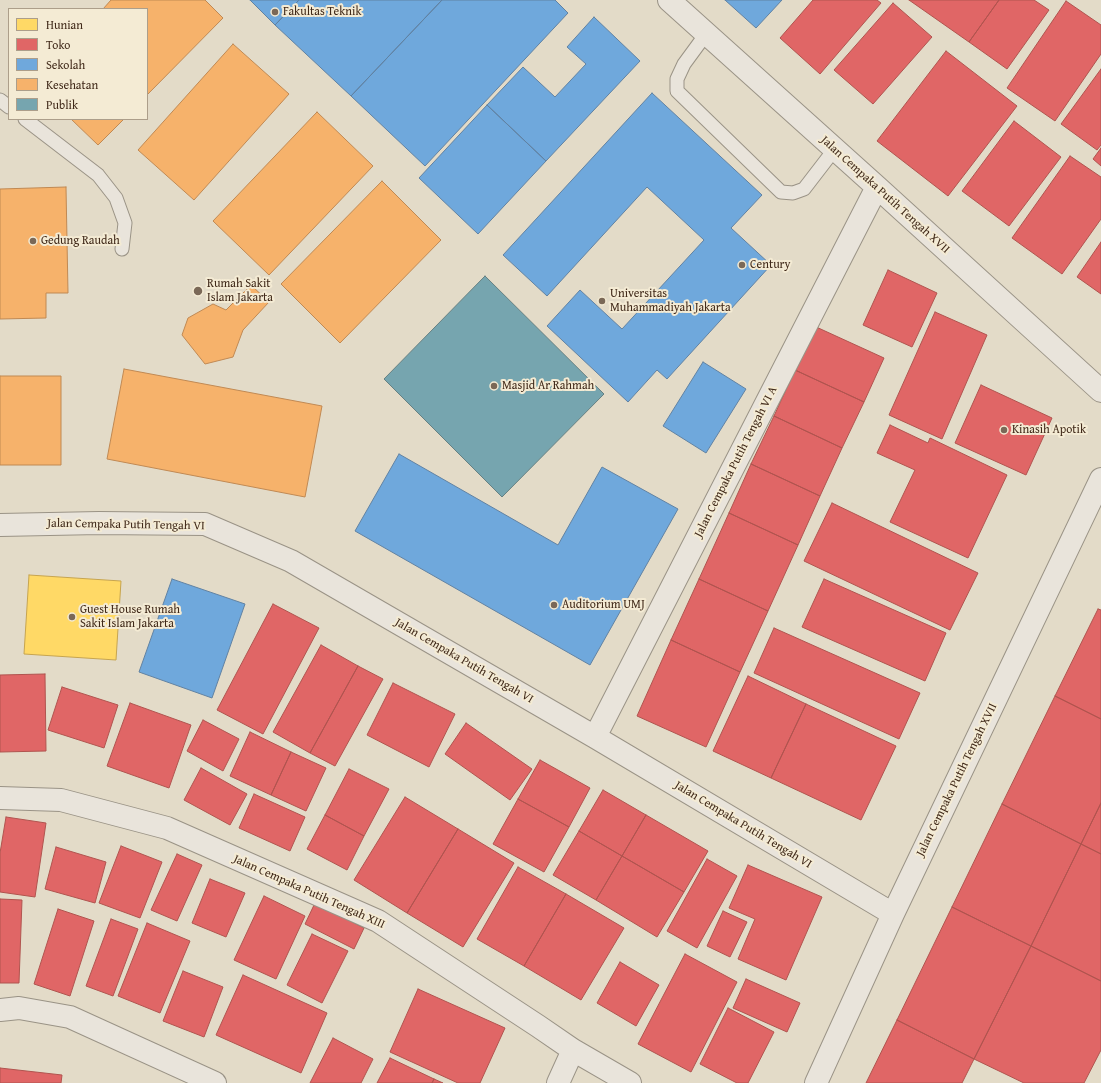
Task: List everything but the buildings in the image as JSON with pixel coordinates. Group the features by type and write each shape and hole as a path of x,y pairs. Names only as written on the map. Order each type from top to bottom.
{"street":[{"name":"Jalan Cempaka Putih Tengah XVII","path":"669,0 1101,391"},
{"name":"Jalan Cempaka Putih Tengah VI A","path":"595,737 877,187"},
{"name":"Jalan Cempaka Putih Tengah XVII","path":"816,1083 893,914 1101,479"},
{"name":"Jalan Cempaka Putih Tengah VI","path":"0,525 99,523 206,524 291,561 595,737 893,914"},
{"name":"Jalan Cempaka Putih Tengah XIII","path":"0,798 61,800 167,828 378,921 532,1021 573,1050 630,1083"},
{"path":"0,1010 19,1008 70,1017 215,1083"},
{"path":"558,1083 573,1050"}],"lane":[{"path":"706,34 684,64 677,79 677,90 781,192 793,193 804,190 834,150"},
{"path":"26,120 98,174 116,198 125,223 122,249"}],"place":[{"name":"Fakultas Teknik","path":"275,12"},
{"name":"Gedung Raudah","path":"33,241"},
{"name":"Century","path":"742,265"},
{"name":"Rumah Sakit Islam Jakarta","path":"198,291"},
{"name":"Universitas Muhammadiyah Jakarta","path":"602,301"},
{"name":"Masjid Ar Rahmah","path":"494,386"},
{"name":"Kinasih Apotik","path":"1004,430"},
{"name":"Auditorium UMJ","path":"554,605"},
{"name":"Guest House Rumah Sakit Islam Jakarta","path":"72,617"}]}
